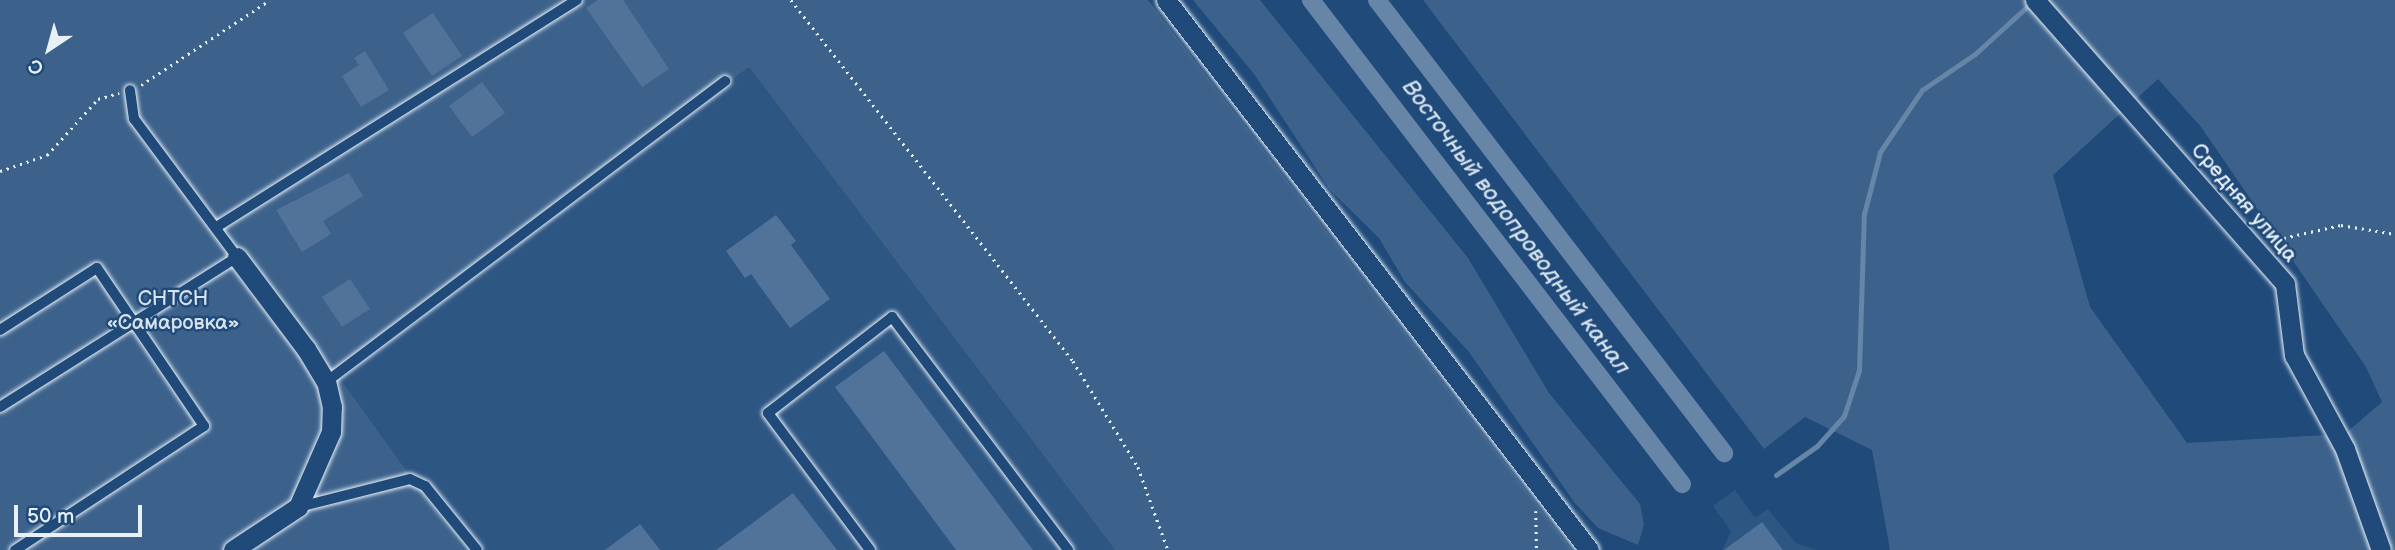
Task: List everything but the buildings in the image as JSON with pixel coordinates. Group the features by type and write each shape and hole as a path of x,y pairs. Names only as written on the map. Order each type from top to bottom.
{"street":[{"path":"1166,0 1589,550"},
{"name":"Средняя улица","path":"2035,0 2285,284 2294,355 2345,449 2381,550"},
{"path":"233,550 298,507 331,432 332,407 326,382 237,257"}],"lane":[{"path":"218,226 577,0"},
{"path":"326,382 726,81"},
{"path":"0,407 237,257 218,226 134,119 130,90"},
{"path":"0,330 97,268 204,426 15,550"},
{"path":"870,550 768,413 892,317 1068,550"},
{"path":"298,507 410,479 425,486 477,550"}],"path":[{"path":"0,171 47,155 98,99 156,79 270,0"},
{"path":"791,0 1073,361 1138,467 1168,550"},
{"path":"2250,245 2341,226 2395,234"},
{"path":"1534,478 1537,550"}],"shaded area":[{"path":"749,67 1115,550 464,550 336,373"},
{"path":"1735,490 1755,518 1768,509 1796,543 1817,550 1722,550 1731,531 1713,506"}],"green space":[{"name":"СНТСН «Самаровка»","path":"0,0 1148,0 1572,550 1115,550 749,67 336,373 464,550 0,550"},
{"path":"1193,0 1260,0 1468,258 1549,393 1640,504 1644,525 1638,545 1598,528 1574,502 1469,352 1405,282 1379,238 1330,190 1254,74"},
{"path":"1423,0 2395,0 2395,550 1890,550 1872,450 1805,417 1764,449","holes":["2158,79 2201,127 2366,367 2382,402 2345,434 2187,443 2090,307 2053,175"]}],"waterway":[{"name":"Восточный водопроводный канал","path":"1311,0 1682,484"},
{"name":"Восточный водопроводный канал","path":"1377,0 1724,453"},
{"path":"1776,475 1817,446 1844,416 1859,370 1864,214 1880,152 1922,90 1975,54 2031,3"}]}
